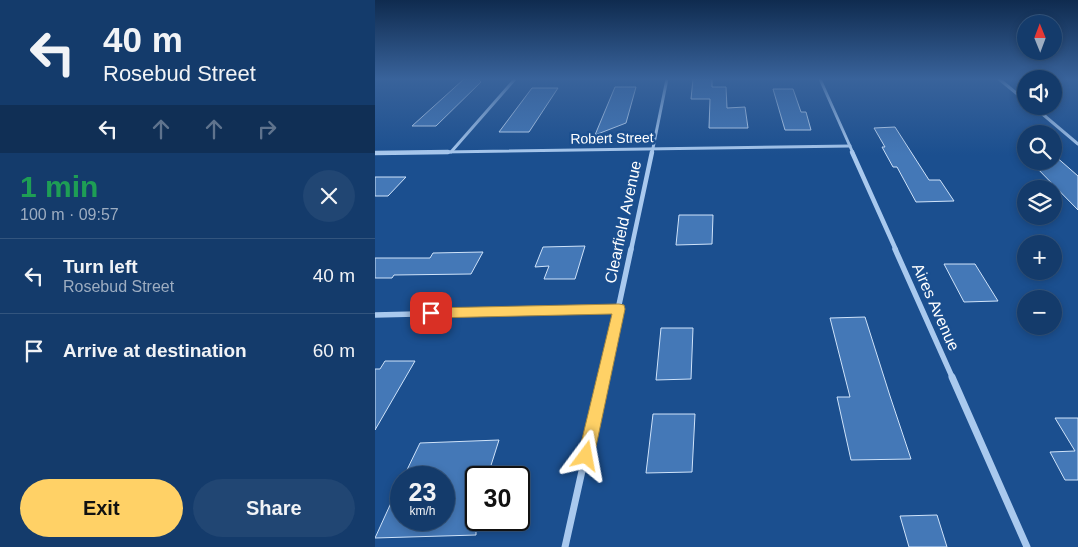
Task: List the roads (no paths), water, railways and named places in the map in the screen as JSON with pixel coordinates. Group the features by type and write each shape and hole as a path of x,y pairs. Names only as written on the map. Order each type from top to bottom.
{"street":[{"path":"451,152 493,105"},
{"name":"Clearfield Avenue","path":"565,547 619,309 662,105"},
{"name":"Aires Avenue","path":"831,105 1027,547"},
{"path":"1044,115 1078,144"},
{"name":"Robert Street","path":"375,153 850,146"},
{"path":"375,314 619,309"}]}
